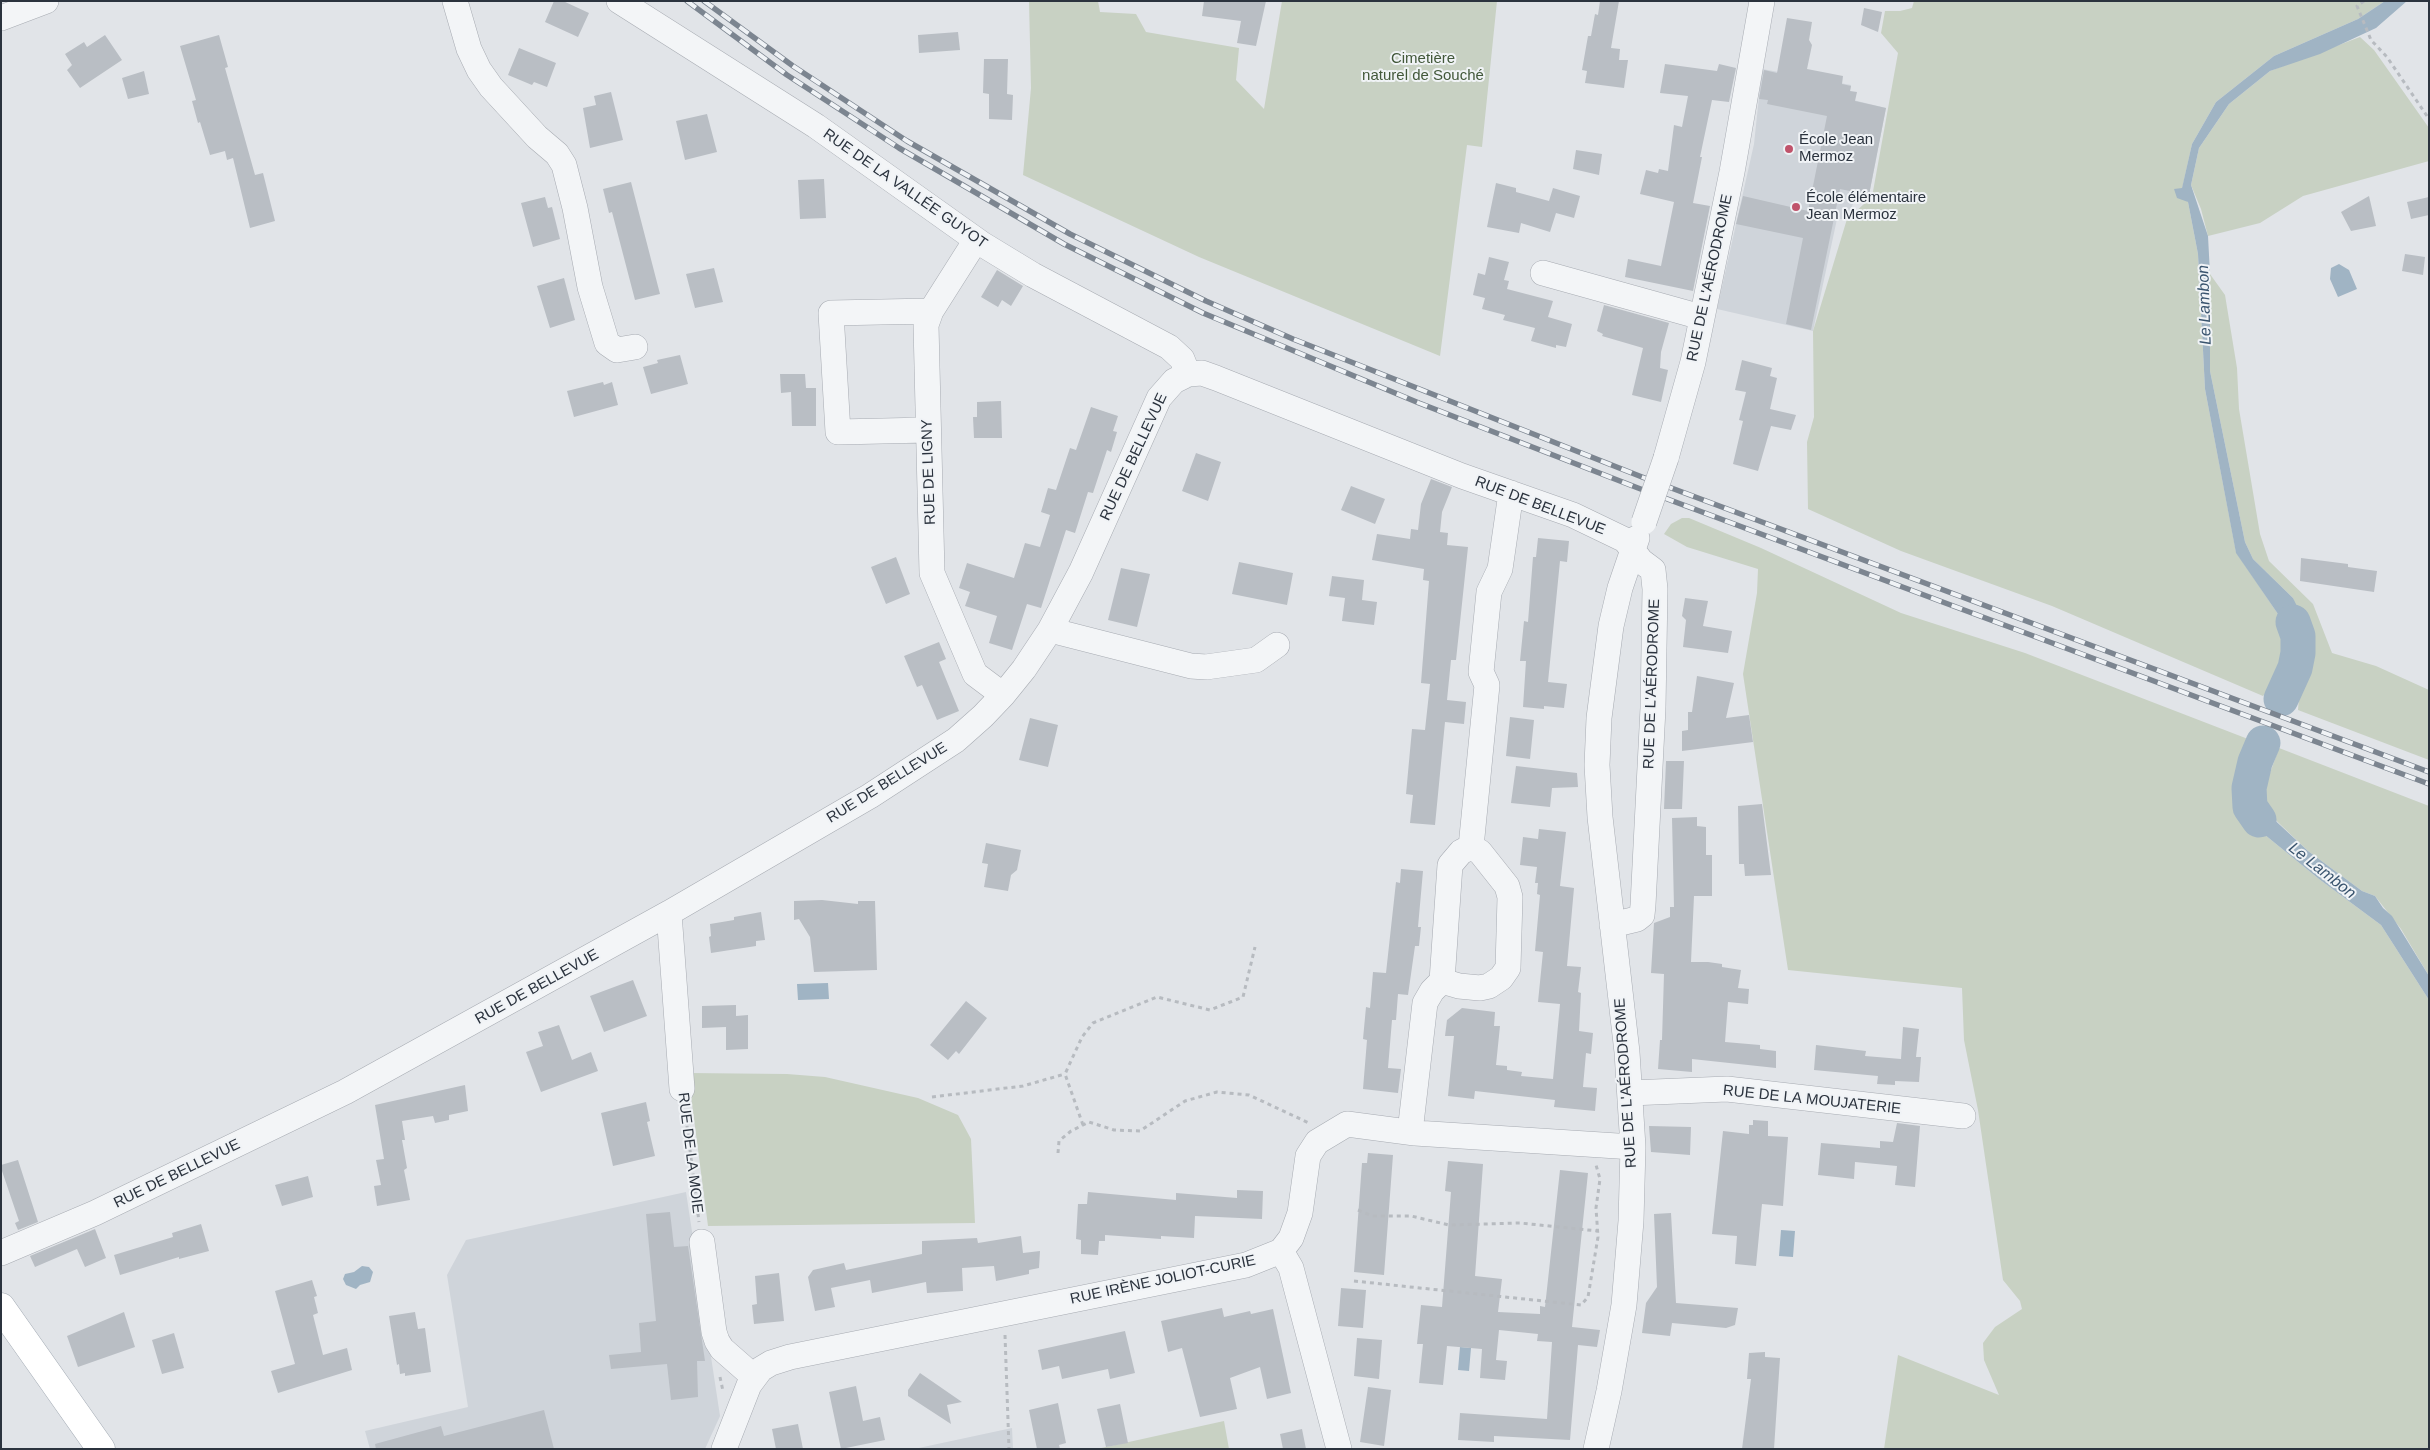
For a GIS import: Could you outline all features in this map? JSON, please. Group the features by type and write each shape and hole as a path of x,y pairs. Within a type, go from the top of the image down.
{"main road":[{"path":"1,1307 101,1449"}],"street":[{"path":"1,18 46,1"},
{"path":"455,1 479,70 491,87 557,154 564,164 590,287 607,343 617,350 635,347"},
{"name":"RUE DE LA VALLÉE GUYOT","path":"619,1 816,126 976,240 1033,275 1169,347 1182,359 1188,374"},
{"name":"RUE DE L'AÉRODROME","path":"1596,1449 1609,1391 1624,1305 1631,1221 1633,1146 1630,1093 1600,817 1597,765 1599,718 1611,626 1620,588 1666,458 1693,362 1732,172 1762,1"},
{"name":"RUE DE LIGNY","path":"976,240 932,311 926,325 927,430 932,573 975,674 1004,695"},
{"path":"1543,273 1701,317"},
{"path":"927,430 838,432 831,313 932,311"},
{"name":"RUE DE BELLEVUE","path":"1,1253 104,1209 345,1092 669,913 928,760 977,722 1004,695 1024,669 1050,630 1081,572 1159,398 1174,381 1188,374 1202,373 1216,378 1462,476 1607,530 1625,540 1633,549"},
{"path":"1471,847 1487,685 1480,672 1489,592 1500,569 1511,493"},
{"name":"RUE DE L'AÉRODROME","path":"1612,925 1637,919 1642,915 1643,905 1653,708 1655,588 1653,570 1641,561 1633,549"},
{"path":"1050,630 1191,666 1206,667 1256,660 1277,645"},
{"path":"1410,1132 1424,1003 1442,981 1450,865 1461,852 1471,847"},
{"path":"1442,981 1458,986 1480,988 1489,986 1501,978 1508,968 1510,897 1507,886 1480,852 1471,847"},
{"name":"RUE DE LA MOIE","path":"669,913 682,1089"},
{"name":"RUE DE LA MOUJATERIE","path":"1630,1093 1727,1089 1963,1116"},
{"path":"1339,1449 1291,1268 1281,1251 1291,1238 1300,1213 1308,1156 1317,1142 1347,1124 1410,1132 1633,1146"},
{"path":"702,1242 714,1332 722,1349 754,1377 724,1449"},
{"name":"RUE IRÈNE JOLIOT-CURIE","path":"754,1377 771,1363 790,1357 1246,1264 1281,1251"}],"path":[{"path":"2364,1 2357,6 2371,40 2387,57 2429,119"},
{"path":"1083,1125 1065,1074 1082,1037 1093,1023 1157,997 1210,1010 1243,997 1256,947"},
{"path":"932,1097 1024,1086 1065,1074"},
{"name":"RUE DE LA MOIE","path":"682,1089 702,1242"},
{"path":"1058,1153 1059,1141 1071,1131 1089,1122 1114,1130 1140,1130 1185,1101 1217,1092 1248,1095 1311,1124"},
{"path":"1306,1129 1317,1120"},
{"path":"1354,1281 1581,1305 1588,1298 1598,1231 1596,1208 1600,1179 1596,1164 1598,1145"},
{"path":"1358,1210 1372,1216 1411,1216 1449,1224 1520,1223 1598,1231"},
{"path":"1004,1314 1009,1449"},
{"path":"722,1349 715,1356 723,1393"}],"shaded area":[{"name":"École élémentaire Jean Mermoz","path":"1762,69 1851,85 1849,99 1886,108 1869,195 1856,196 1847,219 1837,219 1813,331 1717,309 1754,144"},
{"path":"686,1192 720,1416 705,1449 370,1449 365,1431 468,1407 447,1275 466,1240"},
{"path":"1012,1428 1013,1449 914,1449"}],"green space":[{"name":"Cimetière naturel de Souché","path":"1029,1 1098,1 1100,12 1136,14 1146,32 1239,48 1236,80 1264,109 1282,1 1497,1 1482,147 1467,145 1440,356 1199,257 1023,175 1031,88"},
{"path":"1914,1 2385,1 2358,19 2274,56 2216,102 2192,144 2182,189 2174,189 2188,202 2198,254 2205,389 2236,552 2280,617 2289,666 2263,696 2052,606 1901,551 1808,509 1807,442 1814,417 1813,331 1847,219 1872,197 1898,53 1881,33 1885,11 1900,11 1912,8"},
{"path":"2360,37 2374,50 2429,128 2429,161 2303,196 2260,223 2208,236 2201,209 2191,185 2199,148 2229,104 2270,71"},
{"path":"2210,274 2225,295 2237,368 2239,409 2260,534 2269,561 2313,604 2332,653 2376,666 2429,690 2429,760 2298,710 2301,671 2310,658 2293,598 2253,559 2245,542 2210,371"},
{"path":"1682,518 1689,518 1761,548 1901,613 2025,653 2248,739 2239,792 2259,830 2319,879 2381,925 2429,1000 2429,1449 1884,1449 1898,1355 1999,1395 1984,1360 1983,1343 1995,1327 2022,1309 2020,1301 2003,1280 1978,1110 1964,1040 1962,988 1788,970 1743,674 1757,593 1758,569 1687,547 1664,534 1671,524"},
{"path":"2279,748 2429,806 2429,976 2401,929 2375,896 2362,891 2308,851 2261,806 2260,780 2270,773"},
{"path":"688,1073 787,1074 825,1077 918,1098 958,1115 971,1139 975,1223 708,1226"},
{"path":"1224,1421 1229,1449 1097,1449"}],"water":[{"path":"2385,1 2407,1 2376,28 2320,54 2270,71 2229,104 2199,148 2191,185 2208,236 2210,371 2245,542 2253,559 2293,598 2310,633 2310,658 2301,671 2289,666 2280,617 2236,553 2205,389 2198,254 2188,202 2177,198 2174,189 2182,188 2192,144 2216,102 2274,56 2358,19"},
{"path":"2339,264 2349,270 2357,289 2338,297 2330,279 2331,268"},
{"path":"2242,772 2260,780 2261,806 2266,812 2308,851 2362,891 2375,896 2383,908 2392,916 2429,976 2429,1000 2381,925 2319,879 2259,830 2243,809 2239,792"},
{"path":"828,983 829,999 798,1000 797,984"},
{"path":"1781,1230 1795,1231 1793,1257 1779,1256"},
{"path":"362,1266 369,1267 373,1272 370,1282 360,1285 356,1289 346,1285 343,1279 345,1274 354,1272"},
{"path":"1460,1347 1471,1348 1469,1371 1458,1370"}],"building":[{"path":"554,1 563,1 589,13 578,37 545,22"},
{"path":"1204,1 1266,1 1256,46 1237,43 1241,21 1202,16"},
{"path":"1600,1 1619,1 1611,48 1620,49 1619,60 1628,60 1624,88 1585,83 1587,71 1582,70 1588,36 1591,36 1595,14 1598,15"},
{"path":"1864,8 1882,12 1878,32 1861,25"},
{"path":"1787,18 1812,22 1809,40 1812,45 1807,69 1843,76 1842,84 1851,86 1850,91 1857,92 1855,101 1886,108 1869,195 1840,189 1811,330 1786,324 1803,238 1736,224 1743,196 1808,211 1827,116 1767,104 1768,100 1759,99 1764,70 1777,73"},
{"path":"958,32 960,50 919,53 918,35"},
{"path":"105,35 122,60 80,88 67,70 72,65 65,54 84,42 87,47"},
{"path":"219,35 228,67 225,68 255,175 263,173 275,221 250,228 233,158 227,160 225,151 210,155 200,122 198,123 192,101 196,100 180,46"},
{"path":"519,48 556,63 547,87 534,82 532,85 508,75"},
{"path":"984,59 1008,59 1007,94 1013,95 1012,120 989,119 989,94 983,93"},
{"path":"1665,64 1717,71 1719,64 1736,68 1729,102 1712,100 1700,157 1702,157 1693,203 1710,206 1693,291 1625,277 1628,259 1661,266 1674,202 1640,194 1646,170 1658,173 1659,169 1668,171 1674,125 1682,127 1688,96 1660,93"},
{"path":"144,71 149,94 128,99 122,78"},
{"path":"611,92 623,140 590,148 583,108 596,105 594,96"},
{"path":"707,114 717,152 685,160 676,121"},
{"path":"1576,150 1602,154 1599,175 1573,169"},
{"path":"824,179 826,218 800,219 798,180"},
{"path":"631,182 660,294 635,300 612,212 609,213 603,189"},
{"path":"1496,183 1516,188 1516,192 1549,201 1553,188 1580,196 1574,218 1556,213 1550,232 1521,223 1519,233 1487,227"},
{"path":"2369,196 2376,226 2351,231 2341,212"},
{"path":"545,197 548,208 552,207 560,239 533,247 521,203"},
{"path":"2429,197 2429,215 2411,219 2407,202"},
{"path":"2405,254 2425,257 2423,275 2402,271"},
{"path":"1489,257 1509,262 1504,280 1509,281 1507,289 1553,301 1548,317 1572,324 1566,347 1556,345 1556,348 1531,341 1535,328 1503,320 1505,315 1482,309 1485,298 1473,295 1478,273 1485,275"},
{"path":"714,268 723,302 695,308 686,274"},
{"path":"997,270 1023,286 1011,306 1002,300 998,307 981,297"},
{"path":"564,278 575,320 550,328 537,286"},
{"path":"1604,305 1669,323 1661,352 1660,368 1668,370 1661,402 1632,395 1643,348 1602,336 1603,334 1597,331"},
{"path":"680,355 688,384 651,394 643,367 658,363 657,360"},
{"path":"1742,360 1772,368 1770,376 1777,378 1770,409 1796,415 1791,430 1771,426 1758,471 1733,464 1743,421 1739,420 1746,392 1735,390"},
{"path":"780,374 805,374 806,388 816,388 816,426 792,426 791,392 781,393"},
{"path":"603,382 604,385 612,382 618,405 574,417 567,391"},
{"path":"1001,401 1002,438 974,438 973,417 977,417 977,402"},
{"path":"1091,407 1118,416 1113,431 1117,432 1111,452 1107,450 1093,493 1088,492 1075,533 1066,530 1041,608 1027,604 1012,650 989,643 997,616 965,606 970,592 959,588 967,563 1014,578 1025,543 1040,547 1050,515 1041,512 1048,488 1056,490 1070,448 1076,450"},
{"path":"1196,453 1221,462 1208,501 1182,491"},
{"path":"1431,479 1452,487 1442,512 1440,532 1448,533 1447,545 1468,547 1456,660 1451,660 1447,700 1466,702 1464,724 1445,722 1435,825 1410,823 1413,795 1406,794 1412,729 1425,730 1430,684 1421,683 1429,581 1423,580 1424,569 1372,560 1377,534 1410,539 1411,529 1418,530 1421,504"},
{"path":"1351,486 1385,499 1375,524 1341,510"},
{"path":"1538,538 1569,541 1567,562 1560,561 1548,682 1567,684 1564,708 1544,706 1544,709 1523,707 1526,661 1520,661 1524,621 1528,622 1533,557 1536,557"},
{"path":"896,557 910,594 886,604 871,567"},
{"path":"2301,558 2348,564 2348,567 2377,571 2374,592 2300,581"},
{"path":"1239,562 1293,573 1287,605 1232,594"},
{"path":"1121,568 1150,574 1137,627 1108,620"},
{"path":"1332,576 1364,580 1362,600 1377,602 1374,625 1342,621 1345,598 1329,596"},
{"path":"1685,598 1708,601 1703,626 1732,631 1728,653 1683,647 1686,620 1682,616"},
{"path":"939,642 946,659 939,662 959,711 937,720 922,685 917,687 904,656"},
{"path":"1697,676 1734,683 1726,718 1749,715 1753,742 1682,751 1682,731 1688,730 1688,712 1692,712"},
{"path":"1510,717 1534,720 1530,759 1506,756"},
{"path":"1030,718 1058,725 1048,767 1019,760"},
{"path":"1666,761 1684,761 1682,809 1664,809"},
{"path":"1516,766 1577,773 1578,787 1552,788 1550,807 1511,803"},
{"path":"1762,804 1771,875 1745,876 1744,864 1739,864 1738,806"},
{"path":"1697,817 1697,826 1706,827 1706,855 1712,855 1712,896 1694,896 1691,962 1722,964 1722,967 1741,970 1738,988 1749,989 1748,1004 1728,1002 1725,1042 1760,1045 1760,1049 1776,1051 1776,1068 1692,1059 1692,1072 1658,1069 1660,1040 1662,1040 1664,974 1651,973 1654,923 1670,917 1670,907 1674,907 1672,818"},
{"path":"1539,829 1566,832 1560,886 1574,888 1567,966 1581,967 1578,992 1581,993 1579,1031 1593,1033 1591,1054 1586,1053 1583,1087 1597,1088 1595,1111 1554,1107 1555,1100 1475,1091 1474,1099 1448,1096 1454,1036 1445,1036 1447,1020 1462,1008 1495,1012 1494,1026 1500,1026 1496,1065 1507,1066 1507,1070 1522,1072 1521,1076 1553,1079 1560,1004 1538,1002 1543,952 1535,951 1540,895 1537,894 1538,883 1535,883 1537,867 1520,865 1523,837 1538,839"},
{"path":"986,843 1021,850 1017,870 1011,875 1008,891 984,887 988,864 982,863"},
{"path":"1401,869 1423,871 1418,927 1421,927 1419,946 1415,946 1408,995 1398,994 1396,1020 1392,1020 1388,1068 1401,1069 1398,1093 1363,1089 1367,1040 1363,1039 1366,1007 1370,1008 1373,972 1386,973 1396,882 1400,883"},
{"path":"822,900 858,904 858,901 875,901 877,970 814,972 810,937 799,919 794,920 794,901"},
{"path":"761,912 765,940 756,941 756,946 711,953 710,924 734,920 734,917"},
{"path":"633,980 647,1016 604,1032 590,996"},
{"path":"966,1001 987,1018 959,1054 956,1051 948,1060 930,1045"},
{"path":"736,1005 736,1016 748,1015 748,1049 726,1050 726,1027 702,1028 702,1006"},
{"path":"559,1025 572,1060 591,1052 598,1071 541,1092 526,1052 543,1046 538,1032"},
{"path":"1903,1027 1919,1029 1916,1057 1921,1057 1919,1082 1895,1081 1895,1085 1877,1084 1878,1076 1814,1070 1816,1045 1866,1051 1865,1056 1901,1059"},
{"path":"465,1085 468,1111 449,1115 449,1120 435,1123 433,1116 402,1121 405,1140 402,1140 407,1168 404,1170 410,1200 377,1206 374,1186 381,1185 376,1160 384,1159 375,1105"},
{"path":"646,1102 650,1121 647,1122 655,1156 613,1166 601,1113"},
{"path":"1753,1120 1768,1121 1768,1136 1788,1137 1783,1206 1762,1204 1756,1266 1735,1264 1737,1236 1712,1234 1723,1131 1749,1134 1749,1125 1753,1125"},
{"path":"1897,1123 1920,1126 1915,1187 1895,1185 1897,1166 1855,1162 1854,1179 1818,1175 1821,1143 1880,1148 1880,1141 1893,1142"},
{"path":"1649,1126 1691,1127 1690,1155 1651,1152"},
{"path":"1368,1153 1393,1155 1384,1275 1354,1272 1362,1163 1367,1163"},
{"path":"18,1160 38,1222 18,1230 15,1223 19,1221 1,1165"},
{"path":"1448,1161 1483,1164 1475,1276 1502,1279 1498,1312 1540,1314 1540,1306 1545,1307 1560,1170 1588,1173 1572,1327 1600,1330 1597,1347 1578,1345 1570,1440 1494,1436 1494,1442 1458,1440 1460,1413 1547,1419 1552,1342 1537,1341 1538,1334 1499,1330 1496,1360 1507,1361 1505,1380 1480,1378 1482,1349 1447,1346 1443,1385 1419,1383 1423,1344 1417,1344 1421,1305 1442,1307 1451,1192 1445,1191"},
{"path":"308,1176 313,1197 282,1206 275,1185"},
{"path":"1237,1190 1263,1191 1262,1219 1195,1216 1194,1238 1161,1236 1161,1239 1105,1235 1105,1241 1099,1241 1098,1255 1081,1254 1081,1240 1076,1239 1078,1204 1087,1204 1088,1192 1176,1200 1176,1193 1237,1198"},
{"path":"670,1212 674,1247 688,1246 705,1361 697,1361 698,1397 671,1400 667,1364 611,1369 609,1355 641,1352 639,1323 656,1321 646,1214"},
{"path":"1671,1213 1676,1303 1738,1308 1735,1325 1726,1328 1672,1323 1670,1336 1642,1333 1646,1303 1657,1287 1654,1214"},
{"path":"201,1224 209,1251 179,1259 179,1257 120,1275 114,1255 173,1237 172,1233"},
{"path":"95,1229 106,1258 85,1267 77,1249 35,1267 30,1256"},
{"path":"1021,1236 1023,1253 1040,1251 1039,1268 1029,1270 1029,1274 996,1281 994,1266 962,1268 963,1291 927,1293 926,1282 872,1293 870,1280 831,1288 835,1307 815,1311 808,1277 813,1270 844,1263 846,1270 922,1254 922,1241 977,1238 978,1243"},
{"path":"779,1273 784,1321 754,1324 752,1305 757,1304 755,1276"},
{"path":"312,1280 317,1296 314,1297 318,1313 313,1315 323,1355 347,1348 352,1370 278,1393 271,1371 295,1364 275,1291"},
{"path":"1341,1288 1366,1290 1363,1328 1338,1326"},
{"path":"1222,1308 1224,1317 1250,1311 1251,1314 1273,1309 1291,1393 1267,1399 1260,1367 1230,1378 1237,1409 1200,1417 1182,1348 1168,1352 1161,1321"},
{"path":"124,1312 135,1347 78,1367 67,1336"},
{"path":"415,1312 418,1329 425,1328 431,1372 405,1376 405,1373 400,1374 399,1364 397,1365 389,1316"},
{"path":"1125,1331 1135,1373 1110,1379 1108,1369 1062,1379 1059,1366 1042,1370 1038,1350"},
{"path":"174,1333 184,1368 162,1374 152,1340"},
{"path":"1357,1338 1382,1340 1379,1379 1354,1376"},
{"path":"1765,1352 1765,1357 1780,1358 1774,1449 1742,1449 1751,1379 1747,1379 1749,1353"},
{"path":"920,1373 962,1402 947,1405 951,1424 908,1396 908,1390"},
{"path":"856,1386 863,1421 880,1417 885,1440 841,1449 829,1392"},
{"path":"1368,1387 1391,1390 1384,1446 1360,1442"},
{"path":"1058,1403 1066,1443 1059,1445 1060,1449 1037,1449 1029,1410"},
{"path":"1120,1404 1128,1443 1106,1447 1097,1409"},
{"path":"544,1410 554,1449 376,1449 375,1444 441,1426 444,1436"},
{"path":"798,1424 803,1449 776,1449 772,1429"},
{"path":"1302,1429 1306,1449 1283,1449 1280,1434"}],"waterway":[{"name":"Le Lambon","path":"2281,699 2295,668 2298,653 2298,636 2293,622"},
{"name":"Le Lambon","path":"2259,820 2250,807 2249,788 2255,762 2263,743"}],"railway":[{"path":"687,1 787,75 899,148 1064,244 1203,313 1419,403 1638,488 2429,784"},
{"path":"704,1 793,66 907,141 1070,234 1206,301 1293,339 1642,477 2429,772"}],"place":[{"name":"École Jean Mermoz","path":"1789,149"},
{"name":"École élémentaire Jean Mermoz","path":"1796,207"}]}
